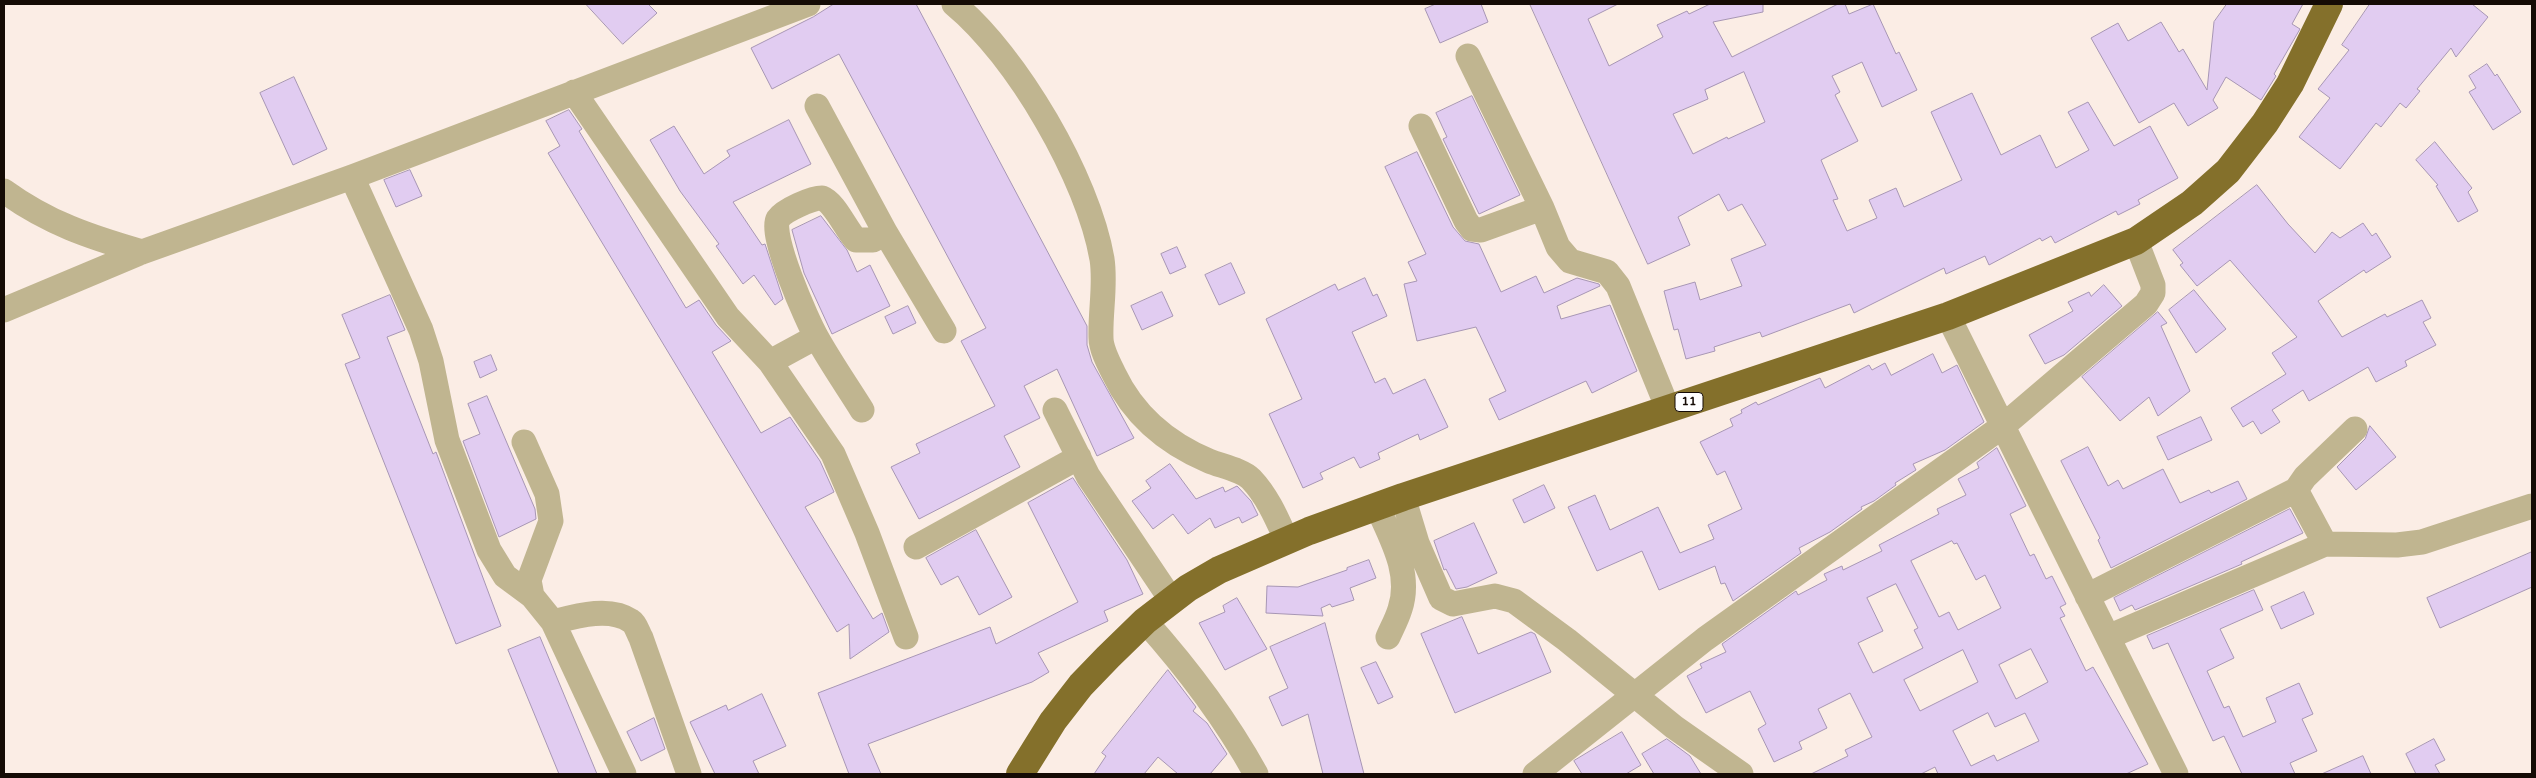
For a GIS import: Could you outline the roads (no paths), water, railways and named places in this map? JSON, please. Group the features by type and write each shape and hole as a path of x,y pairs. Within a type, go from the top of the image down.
{"highway":[{"name":"11","path":"1020,774 1053,721 1081,686 1145,621 1188,588 1219,570 1377,506 1948,316 2136,241 2192,203 2228,171 2265,123 2290,84 2329,4"}],"street":[{"path":"954,4 969,16 1006,62 1052,129 1091,212 1102,260 1101,340 1114,374 1146,423 1162,435 1204,459 1249,478 1270,505 1287,541"},
{"path":"4,310 142,252 352,177 802,5"},
{"path":"1468,56 1563,255 1579,265 1598,268 1607,272 1618,286 1668,409"},
{"path":"574,92 728,317 770,362 833,454 868,533 906,637"},
{"path":"817,106 885,232 944,331"},
{"path":"1421,126 1466,221 1472,229 1481,230 1542,208"},
{"path":"352,177 421,330 431,361 447,440 489,550 505,576 532,596 553,622 624,774"},
{"path":"4,191 27,208 83,235 142,252"},
{"path":"862,410 816,337 785,264 776,230 778,220 807,201 822,198 834,207 846,229 856,240 872,240 885,232"},
{"path":"1535,774 1705,638 2003,426 2146,304 2153,294 2153,285 2136,241"},
{"path":"1948,316 2176,774"},
{"path":"770,362 816,337"},
{"path":"1055,410 1088,476 1172,601"},
{"path":"2087,596 2296,490 2305,477 2355,429"},
{"path":"524,442 547,494 551,521 529,580 532,596"},
{"path":"916,547 1078,457"},
{"path":"2296,490 2325,544"},
{"path":"1403,497 1416,543 1441,598 1453,604 1495,596 1514,601 1567,640 1634,696 1741,774"},
{"path":"1377,506 1399,555 1404,582 1401,608 1388,637"},
{"path":"2108,637 2325,544 2397,546 2422,542 2532,506"},
{"path":"553,622 578,616 614,613 632,622 641,638 689,774"},
{"path":"1145,621 1198,685 1256,774"}]}
